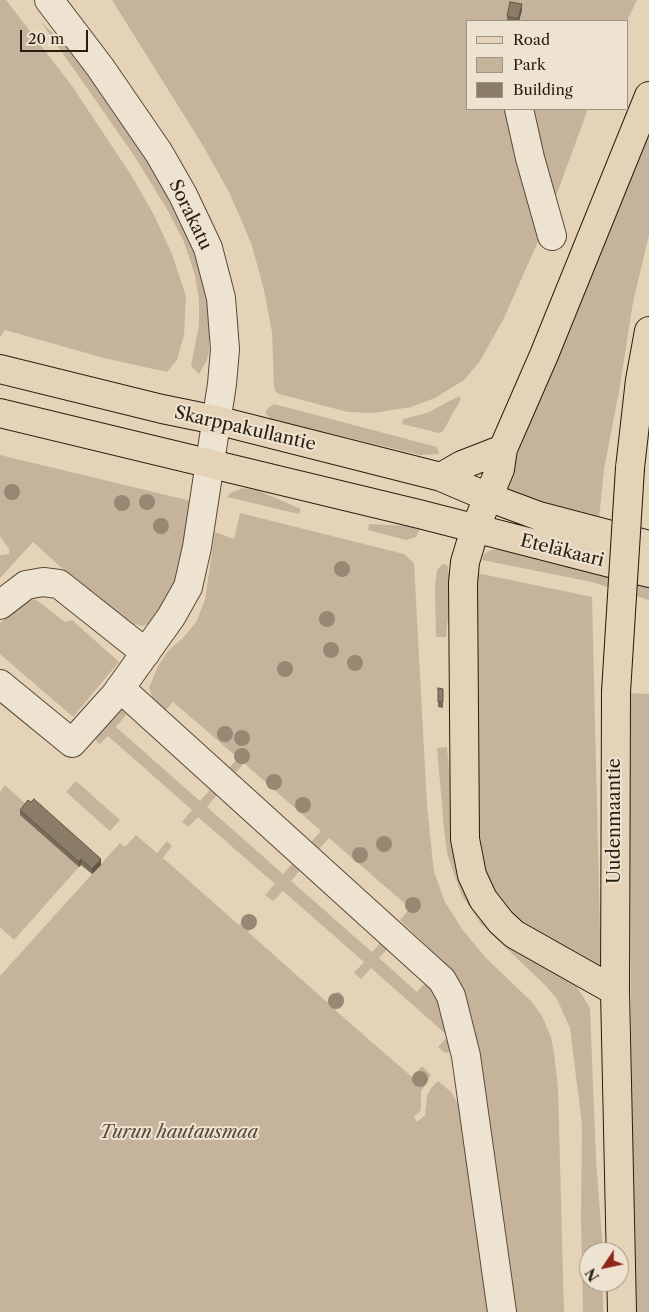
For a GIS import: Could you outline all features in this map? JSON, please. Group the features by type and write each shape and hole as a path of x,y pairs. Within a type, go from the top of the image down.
{"main road":[{"path":"615,990 514,934 501,922 483,899 472,875 464,839 463,583 465,562 475,529 500,469 503,449 544,355 649,96"},
{"name":"Uudenmaantie","path":"622,1312 615,990 616,692 630,468 640,380 649,332"},
{"name":"Skarppakullantie","path":"0,369 162,409 216,420 441,477 488,497"},
{"path":"0,413 475,529"},
{"path":"441,477 503,449"},
{"name":"Eteläkaari","path":"488,497 539,516 649,545"},
{"name":"Eteläkaari","path":"475,529 649,573"}],"street":[{"name":"Sorakatu","path":"0,684 72,743 120,688 171,617 188,587 197,547 222,384 225,349 221,298 208,248 183,194 159,153 100,67 49,0"},
{"path":"519,110 530,158 552,236"},
{"path":"0,605 26,585 43,582 59,584 146,653"},
{"path":"120,688 442,980 450,996 466,1056 502,1312"}],"green space":[{"path":"0,0 6,0 72,86 131,175 154,215 172,254 186,296 184,335 177,360 167,372 104,358 5,330 0,337"},
{"path":"112,0 637,0 627,20 467,20 467,110 588,110 545,226 504,318 480,361 464,380 435,398 411,407 373,413 348,412 276,392 274,387 272,332 264,290 252,246 229,192 202,144"},
{"path":"41,22 74,53 143,153 176,207 191,240 207,300 209,328 207,360 199,374 191,366 199,325 199,300 195,275 184,242 168,211 135,157"},
{"path":"649,120 649,235 633,302 620,386 604,469 599,519 513,496 508,492 505,485 589,278"},
{"path":"459,396 461,399 443,431 439,433 402,424 403,419 427,413"},
{"path":"274,404 437,447 439,454 420,455 271,419 265,413"},
{"path":"0,455 191,501 177,582 152,622 143,626 127,623 116,617 33,542 0,578 0,555 9,554 9,549 0,536"},
{"path":"243,488 257,490 301,509 299,514 227,497 230,493"},
{"path":"240,513 404,554 414,563 427,806 434,872 445,902 462,929 486,958 532,1002 542,1016 551,1037 558,1088 564,1312 510,1312 454,975 448,966 400,920 410,908 329,838 319,849 311,842 321,831 244,763 234,775 228,769 238,758 173,702 164,712 154,701 149,688 157,668 168,651 184,637 196,622 205,600 215,532 234,539"},
{"path":"369,524 408,526 420,529 416,537 406,540 368,530"},
{"path":"501,549 649,587 649,600 592,582 482,560 484,554 491,550"},
{"path":"443,564 447,565 451,584 446,637 436,637 435,585 437,570"},
{"path":"477,573 592,597 601,973 518,921 498,899 483,872 475,827"},
{"path":"30,598 38,601 65,622 72,620 119,662 73,717 0,654 0,623"},
{"path":"629,693 649,694 649,1312 633,1312"},
{"path":"117,709 125,710 126,715 116,727 200,801 210,790 217,795 207,807 283,874 293,863 301,869 291,881 372,952 382,941 390,946 379,958 417,992 428,980 435,984 452,1026 455,1045 452,1051 445,1053 438,1047 448,1036 371,968 361,979 354,973 364,962 283,891 273,901 265,895 275,884 198,817 188,827 182,822 192,810 108,736 100,744 97,742 98,730"},
{"path":"447,747 456,851 577,987 590,1008 596,1159 602,1242 581,1242 582,1125 570,1028 557,999 546,986 481,924 461,894 447,853 437,748"},
{"path":"76,781 120,820 110,831 66,792"},
{"path":"5,785 28,806 79,867 14,940 0,927 0,792"},
{"name":"Turun hautausmaa","path":"136,835 157,853 167,841 172,846 163,858 239,925 249,914 257,921 248,932 327,1002 338,991 345,998 335,1010 412,1077 422,1066 431,1075 421,1091 421,1108 419,1113 414,1116 417,1122 425,1115 427,1096 431,1088 438,1081 451,1092 460,1107 493,1312 0,1312 0,976 120,843 125,847"},
{"path":"583,1292 603,1292 603,1312 583,1312"}],"building":[{"path":"510,2 522,4 518,19 507,16"},
{"path":"438,688 443,689 443,702 438,702"},
{"path":"34,799 101,859 92,869 81,859 79,862 20,810 28,800 31,802"}]}
